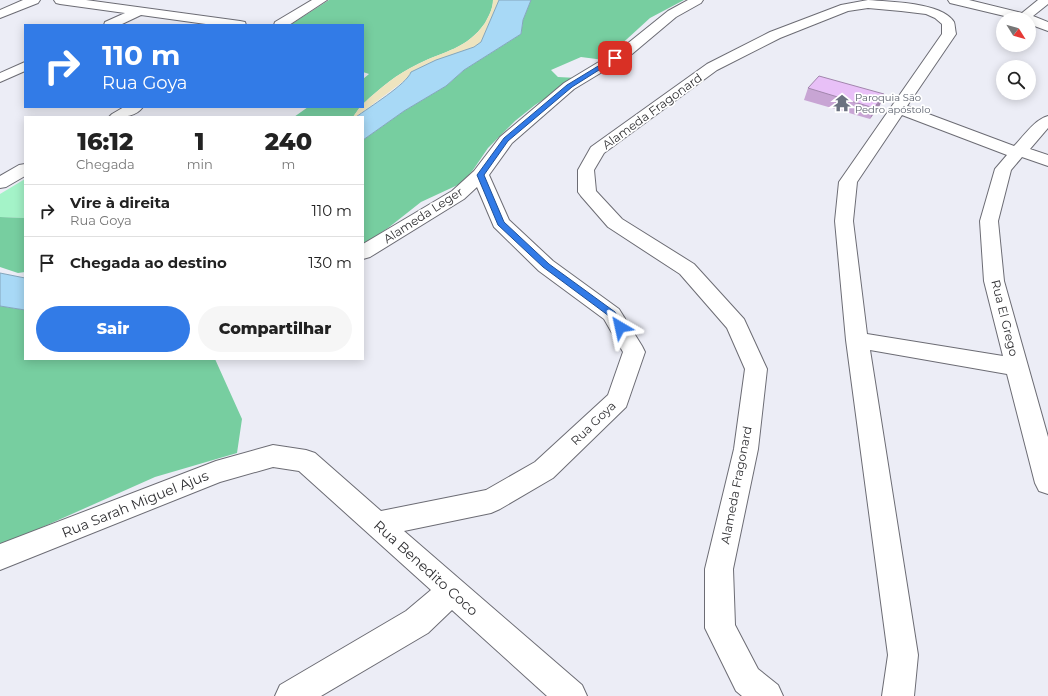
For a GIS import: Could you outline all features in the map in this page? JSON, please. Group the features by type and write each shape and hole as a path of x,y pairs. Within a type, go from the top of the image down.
{"street":[{"path":"0,14 34,0"},
{"path":"60,0 233,24"},
{"path":"282,24 321,0"},
{"path":"480,175 506,140 570,86 627,51 672,14 697,0"},
{"path":"954,0 1003,12"},
{"path":"1004,0 1036,8 1048,13"},
{"path":"1031,12 1046,0"},
{"name":"Alameda Fragonard","path":"767,696 747,680 720,628 719,569 746,449 756,369 736,324 687,270 615,223 587,192 586,170 598,150 712,67 775,35 845,8 868,4 902,3 929,6 948,23 949,34 848,182 844,221 857,340 903,655 898,696"},
{"path":"112,24 138,11"},
{"path":"1036,22 1048,26"},
{"path":"0,78 24,66"},
{"path":"119,116 133,108"},
{"path":"898,108 1018,152 1048,161"},
{"name":"Rua El Grego","path":"1048,121 1003,169 989,222 994,281 1048,483"},
{"path":"0,183 24,170"},
{"name":"Alameda Leger","path":"364,252 458,195 480,175"},
{"name":"Rua Goya","path":"377,524 491,501 544,470 618,400 634,352 612,314 546,266 501,223 480,175"},
{"path":"857,340 1017,367"},
{"name":"Rua Benedito Coco","path":"273,456 306,461 571,696"},
{"name":"Rua Sarah Miguel Ajus","path":"0,557 216,472 273,456"},
{"path":"291,696 417,622 452,591"}],"green space":[{"path":"329,0 493,0 492,9 485,23 471,39 403,72 382,87 364,103 364,78 369,74 364,72 364,24 292,24"},
{"path":"531,0 684,0 650,18 604,60 581,57 551,70 558,77 577,78 535,105 515,121 488,148 462,183 421,202 388,228 364,244 364,139 404,111 446,86 464,70 521,34 523,20"},
{"path":"307,108 359,108 354,116 295,116"},
{"path":"24,180 24,218 0,217 0,194"},
{"path":"0,217 24,218 24,272 18,273 0,267"},
{"path":"0,306 24,310 24,360 215,360 242,419 237,453 155,477 0,546"}],"sand":[{"path":"493,0 499,0 481,42 474,47 455,54 409,77 357,116 354,116 359,108 364,108 364,103 396,77 410,68 471,39 485,23 492,9"}],"water":[{"path":"499,0 531,0 523,20 521,34 464,70 446,86 404,111 364,139 364,116 357,116 395,89 408,77 411,72 436,60 474,47 481,42"},
{"path":"0,273 24,278 24,310 0,306"}],"building":[{"path":"819,76 884,94 874,108 808,88"}],"place":[{"name":"Paroquia São Pedro apóstolo","path":"842,103"}],"route":[{"path":"615,58 570,86 506,140 480,175 501,223 546,266 612,314 620,327"}]}
